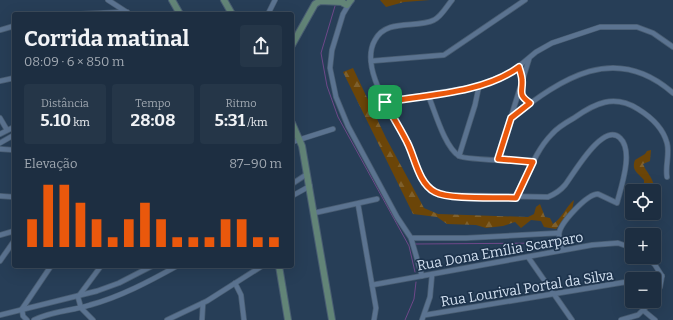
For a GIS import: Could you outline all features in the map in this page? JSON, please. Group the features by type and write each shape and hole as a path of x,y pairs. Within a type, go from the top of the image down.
{"street":[{"path":"108,0 127,12"},
{"path":"172,0 179,12"},
{"path":"224,0 231,12"},
{"path":"269,12 275,0"},
{"path":"452,0 434,20 394,27 382,32 374,40 371,61 375,78 385,102 406,140 422,177 429,188 438,193 450,196 542,198 553,195 566,183 581,161 599,142 611,135 621,138 626,154 623,178 617,203 602,195 592,195 566,220 559,232 562,250"},
{"path":"371,61 444,54 525,0"},
{"path":"294,41 315,4 320,1 346,1 332,50 330,68 336,98 348,126 397,217 411,238 422,276"},
{"path":"109,12 116,4"},
{"path":"385,102 479,86 512,72 529,58 552,43 600,27 637,26 673,47"},
{"path":"0,30 12,27"},
{"path":"498,159 529,58"},
{"path":"519,67 522,80"},
{"path":"511,118 530,103 567,80 592,71 611,67 626,68 652,77 673,92"},
{"path":"0,81 12,78"},
{"path":"459,156 479,86"},
{"path":"520,90 524,98 530,103"},
{"path":"428,95 448,141 459,156 473,159 498,159 533,162"},
{"path":"516,198 533,162 553,132 589,108 605,102 624,103 644,113 658,126 670,145 667,177"},
{"path":"0,118 8,130"},
{"path":"294,127 300,139 308,174 332,320"},
{"path":"0,134 12,128"},
{"path":"294,141 333,128"},
{"path":"0,143 12,136"},
{"path":"0,149 12,150"},
{"path":"294,183 308,174"},
{"path":"294,195 310,186"},
{"path":"0,196 12,197"},
{"path":"314,213 377,199"},
{"path":"358,204 376,308 374,320"},
{"path":"0,235 12,232"},
{"path":"411,238 466,238 559,232"},
{"name":"Rua Dona Emília Scarparo","path":"372,285 562,250 618,243 625,246"},
{"path":"0,261 12,244"},
{"path":"528,257 572,320"},
{"path":"654,264 662,276 661,281"},
{"path":"27,320 23,316 22,310 50,268"},
{"path":"78,297 100,268"},
{"path":"0,315 78,297 119,283 148,268"},
{"path":"34,320 55,312 82,308 104,301 173,268"},
{"path":"167,320 203,303 259,268"},
{"path":"279,268 288,320"},
{"path":"422,320 430,297 432,274"},
{"name":"Rua Lourival Portal da Silva","path":"425,315 625,282"},
{"path":"235,283 241,295 244,320"},
{"path":"78,297 82,308 93,320"},
{"path":"202,320 203,303"},
{"path":"621,320 638,315 646,308"},
{"path":"644,311 655,320"}],"green space":[{"path":"380,0 430,0 404,2 386,7"},
{"path":"353,68 386,138 424,208 438,214 528,217 534,214 536,207 540,204 545,217 550,218 553,224 559,219 574,200 572,210 556,229 544,227 541,221 531,220 521,228 515,222 503,226 486,228 476,225 447,224 437,217 413,214 343,72"},
{"path":"651,150 650,161 643,164 653,184 644,184 644,180 636,171 634,166 635,160 647,151"}],"waterway":[{"path":"335,6 321,53 327,86 338,117 409,246 415,272"},
{"path":"415,244 554,243"},
{"path":"405,320 414,299 416,282"}],"route":[{"path":"519,67 522,80 520,90 521,94 530,103 511,118 498,159 533,162 516,198 450,196 438,193 429,188 422,177 406,140 385,102 479,86 512,72 519,67"}]}
